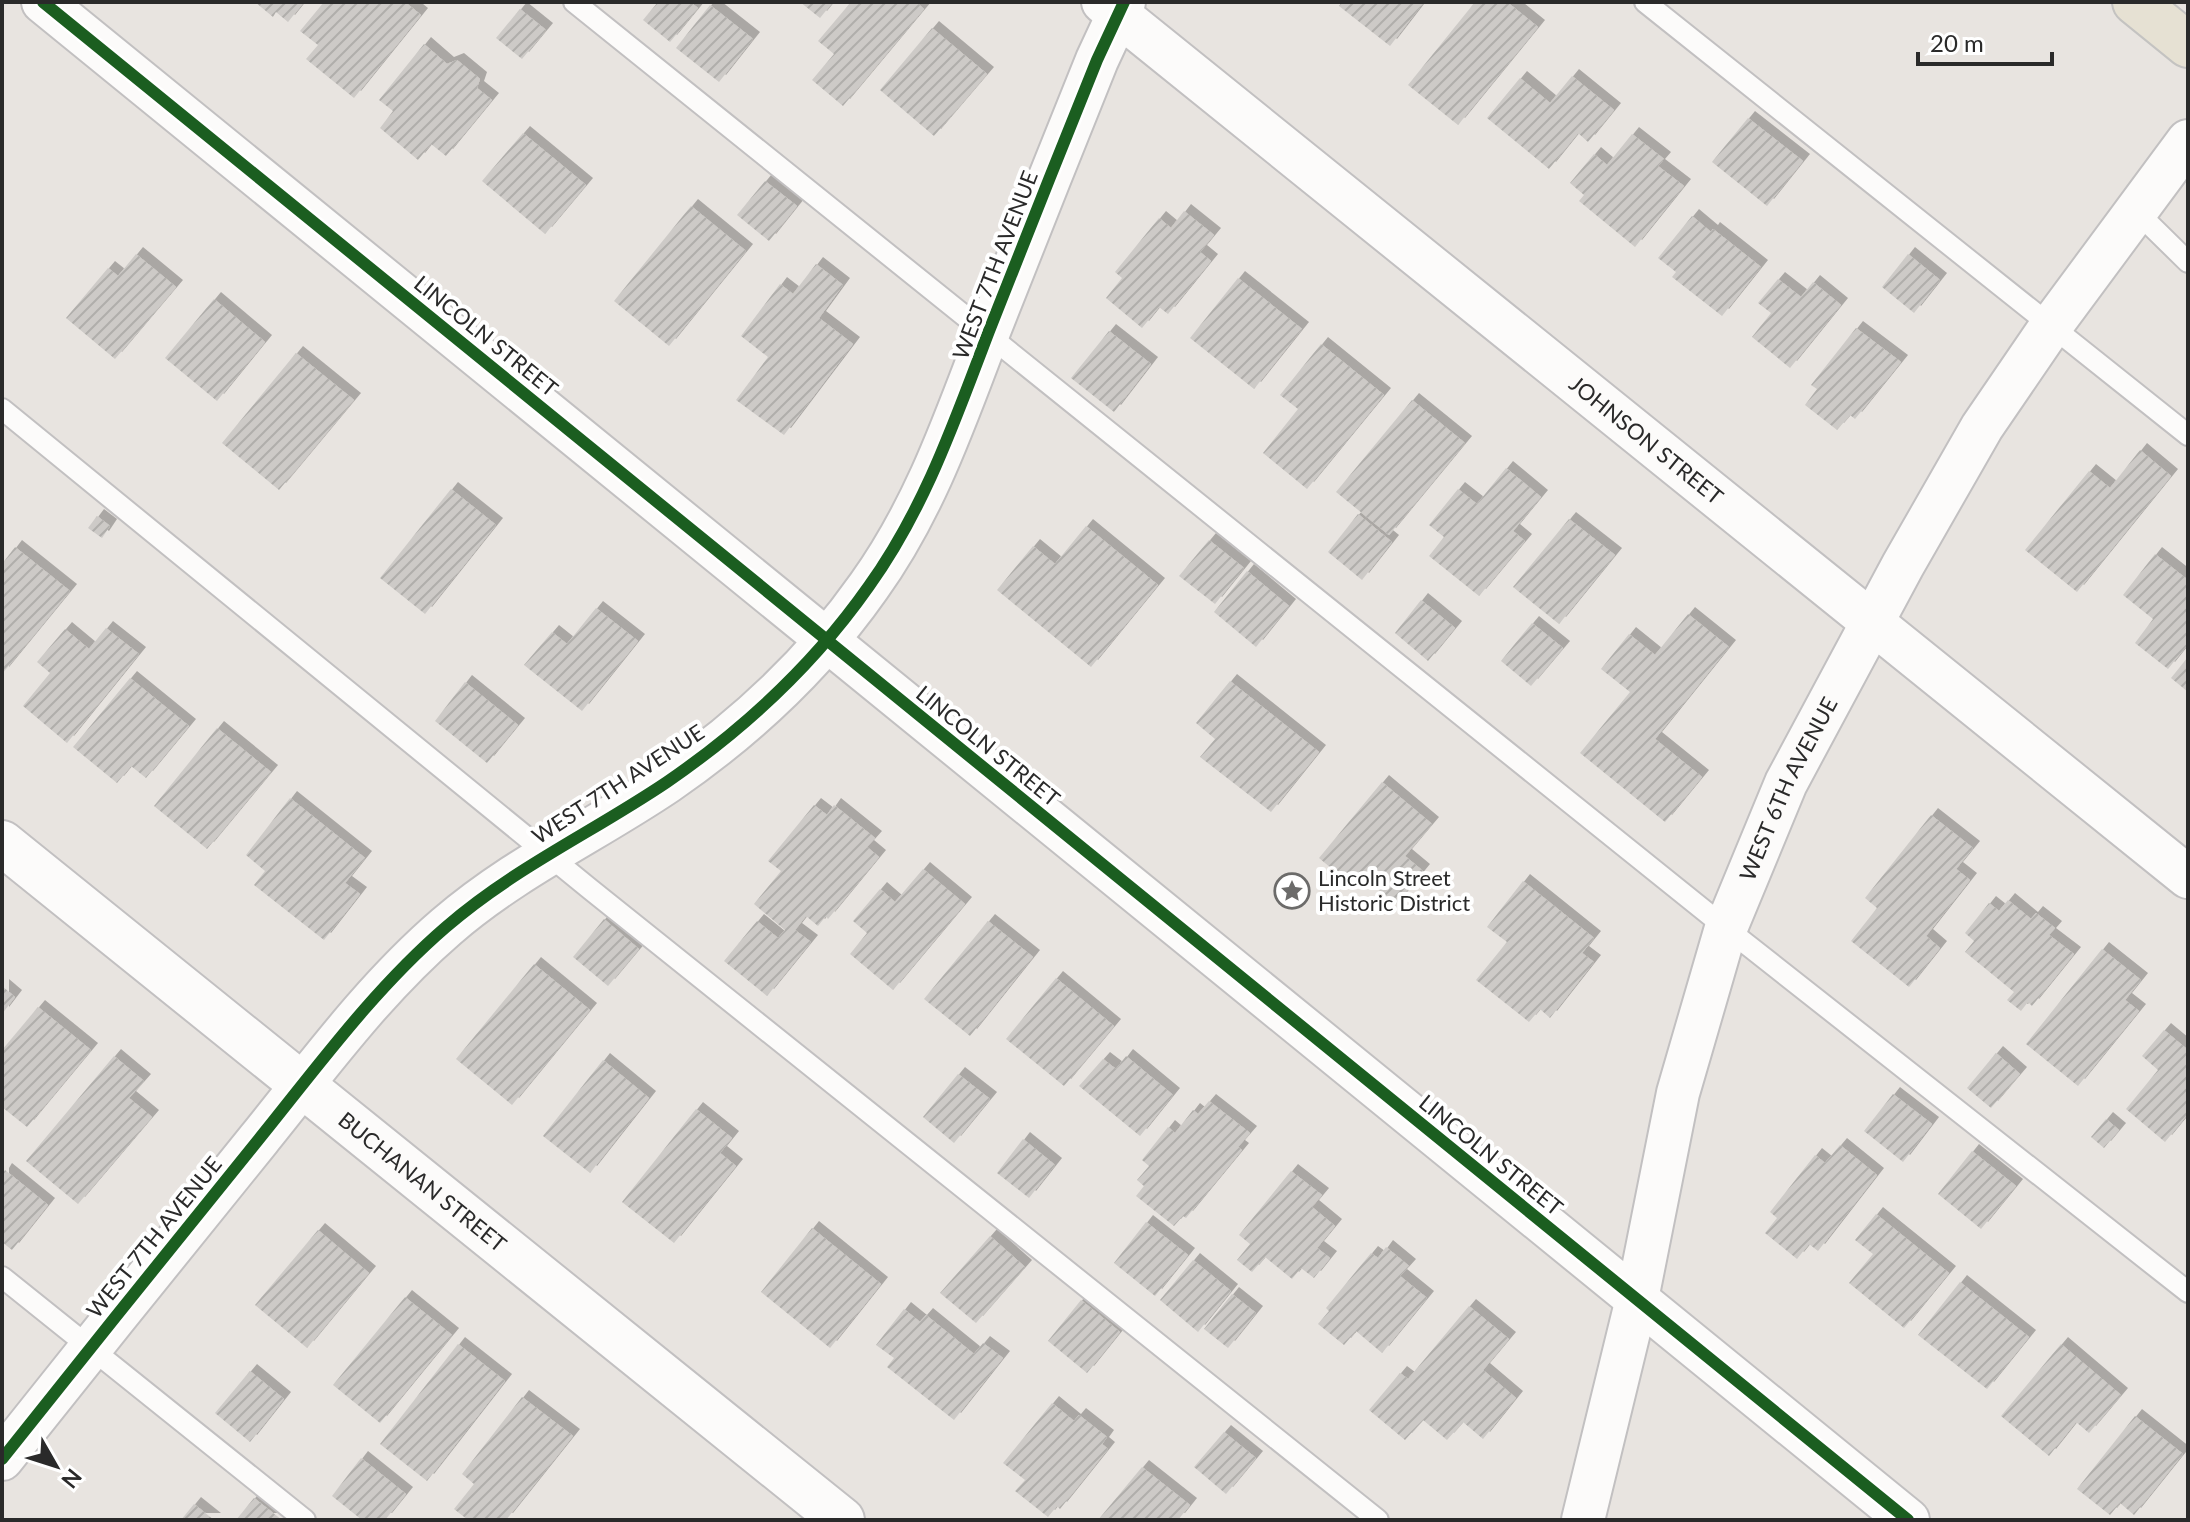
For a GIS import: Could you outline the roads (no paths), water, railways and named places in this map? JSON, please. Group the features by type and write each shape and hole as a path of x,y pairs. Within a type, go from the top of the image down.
{"main road":[{"path":"2135,2 2188,45"}],"street":[{"name":"LINCOLN STREET","path":"43,2 1908,1520"},
{"name":"WEST 7TH AVENUE","path":"2,1459 344,1033 409,961 448,925 546,853 666,782 730,735 790,680 869,587 914,517 955,424 1097,60 1115,6"},
{"name":"JOHNSON STREET","path":"1115,6 2188,877"},
{"name":"WEST 6TH AVENUE","path":"1583,1520 1637,1299 1678,1093 1726,928 1786,783 1982,427 2051,326 2188,141"},
{"name":"BUCHANAN STREET","path":"2,843 842,1520"}],"lane":[{"path":"574,2 1726,928 2188,1292"},
{"path":"1645,2 2188,435"},
{"path":"2136,211 2188,262"},
{"path":"2,409 546,853 1378,1520"},
{"path":"2,1277 305,1520"}],"place":[{"name":"Lincoln Street Historic District","path":"1292,891"}]}
